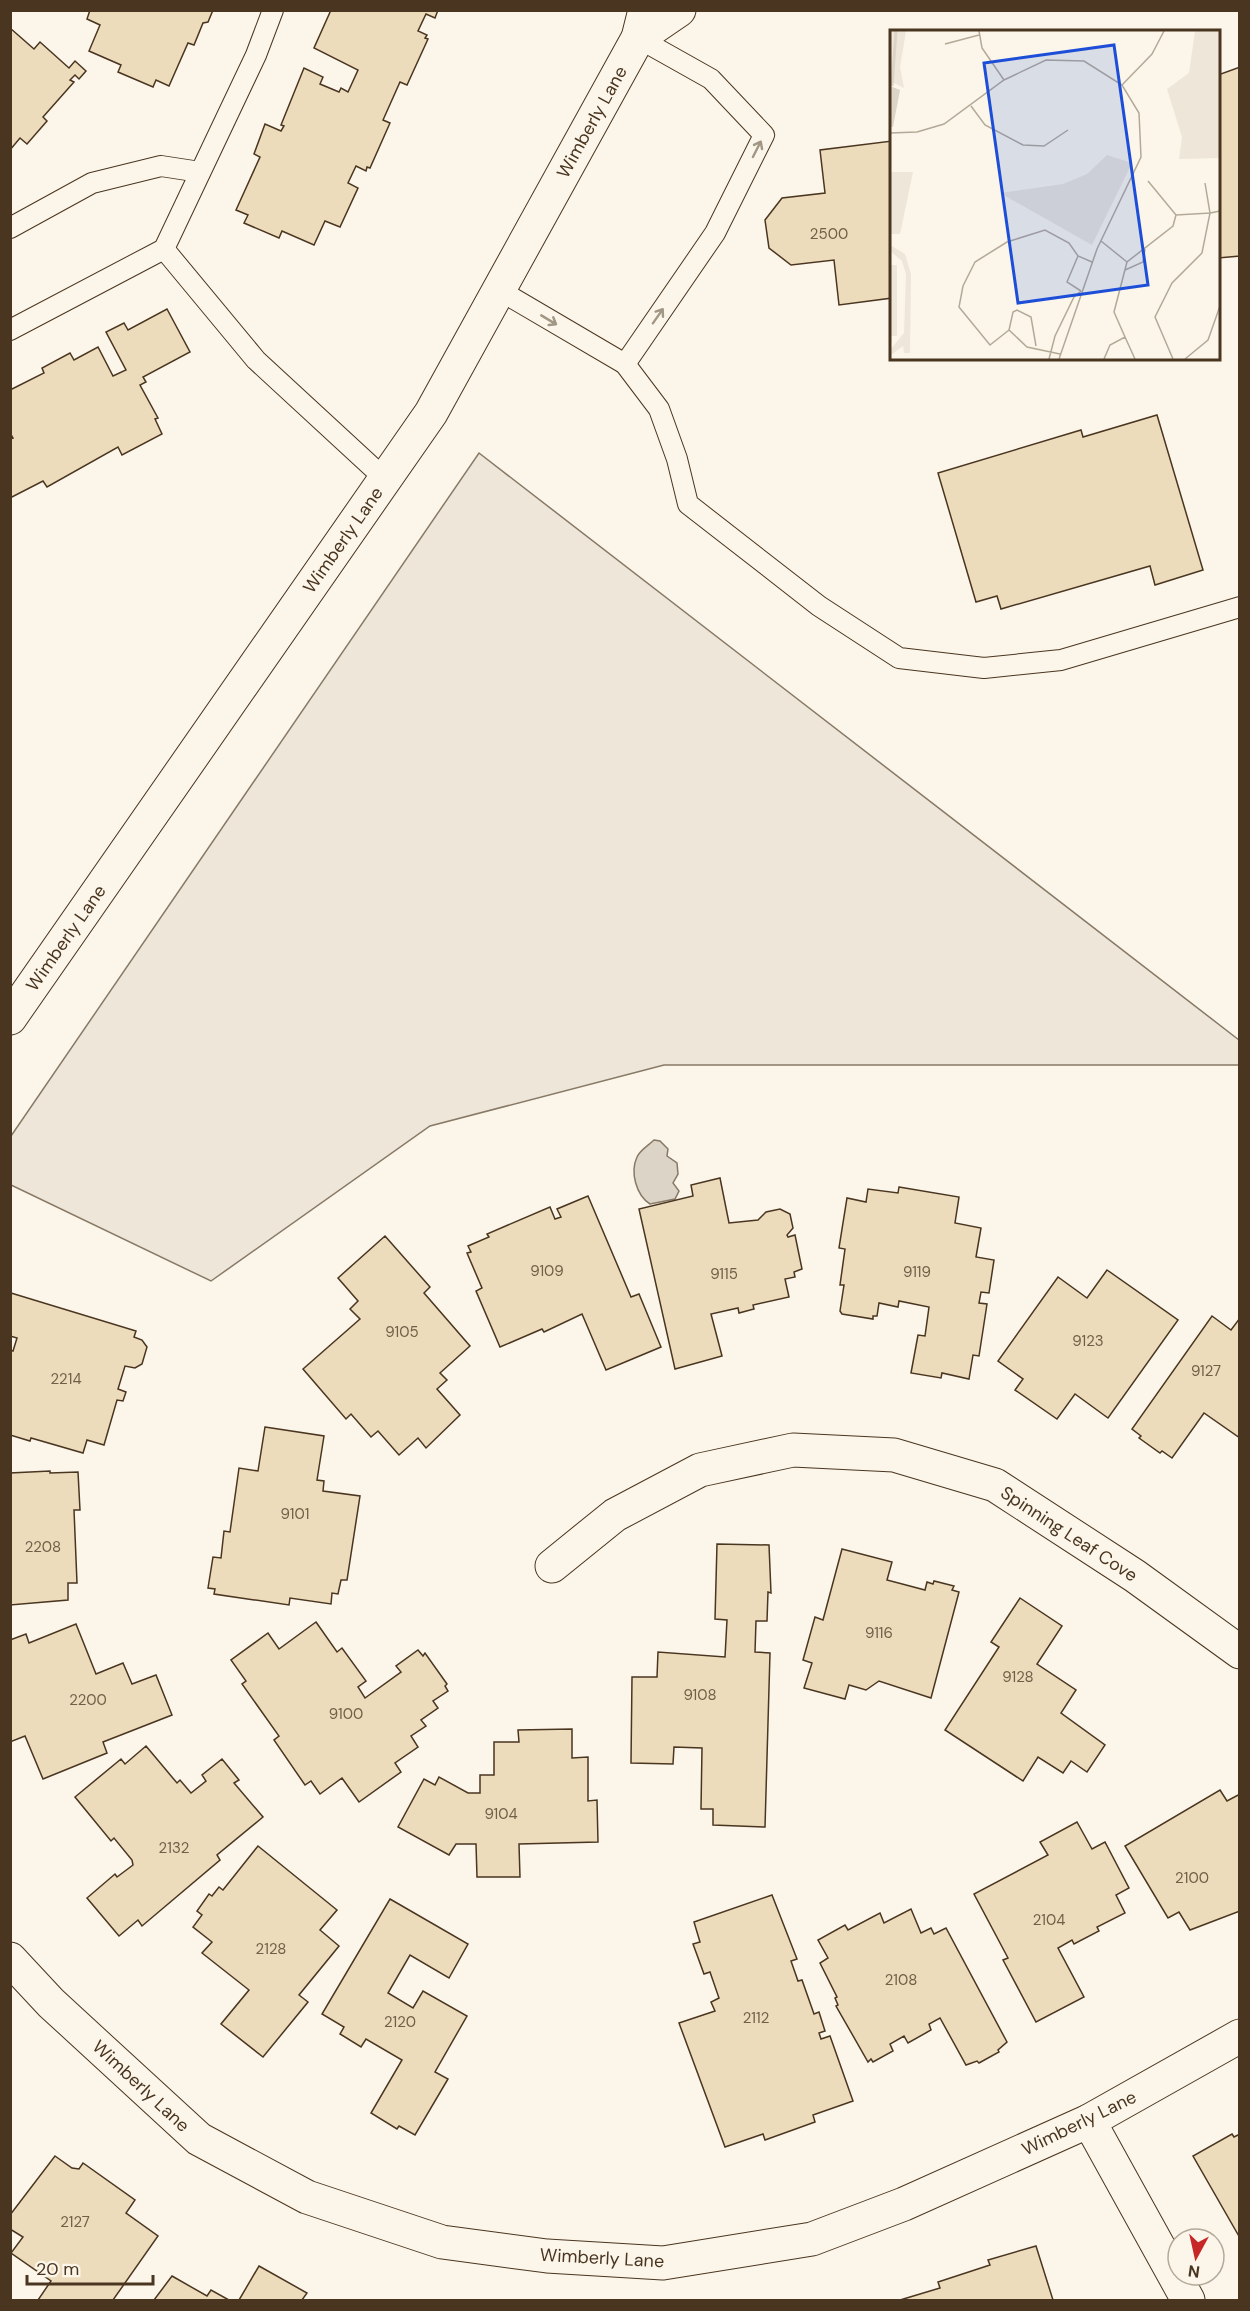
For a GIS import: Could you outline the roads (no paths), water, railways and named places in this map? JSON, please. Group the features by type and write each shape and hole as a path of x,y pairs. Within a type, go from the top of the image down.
{"street":[{"name":"Wimberly Lane","path":"10,1018 431,413 642,24 679,10"},
{"name":"Spinning Leaf Cove","path":"552,1566 615,1515 700,1470 793,1450 894,1455 995,1485 1135,1576 1239,1652"},
{"name":"Wimberly Lane","path":"10,1959 51,2003 199,2139 307,2197 442,2242 548,2256 663,2263 812,2240 904,2204 1089,2121 1239,2036"},
{"path":"1089,2121 1188,2301"}],"lane":[{"path":"10,330 164,249 256,55 273,10"},
{"path":"625,364 715,233 764,135 711,79 642,24"},
{"path":"10,228 92,183 161,166 200,172"},
{"path":"164,249 256,360 385,479"},
{"path":"499,290 625,364 659,409 677,459 687,504 819,606 899,658 984,668 1060,660 1239,608"}]}
